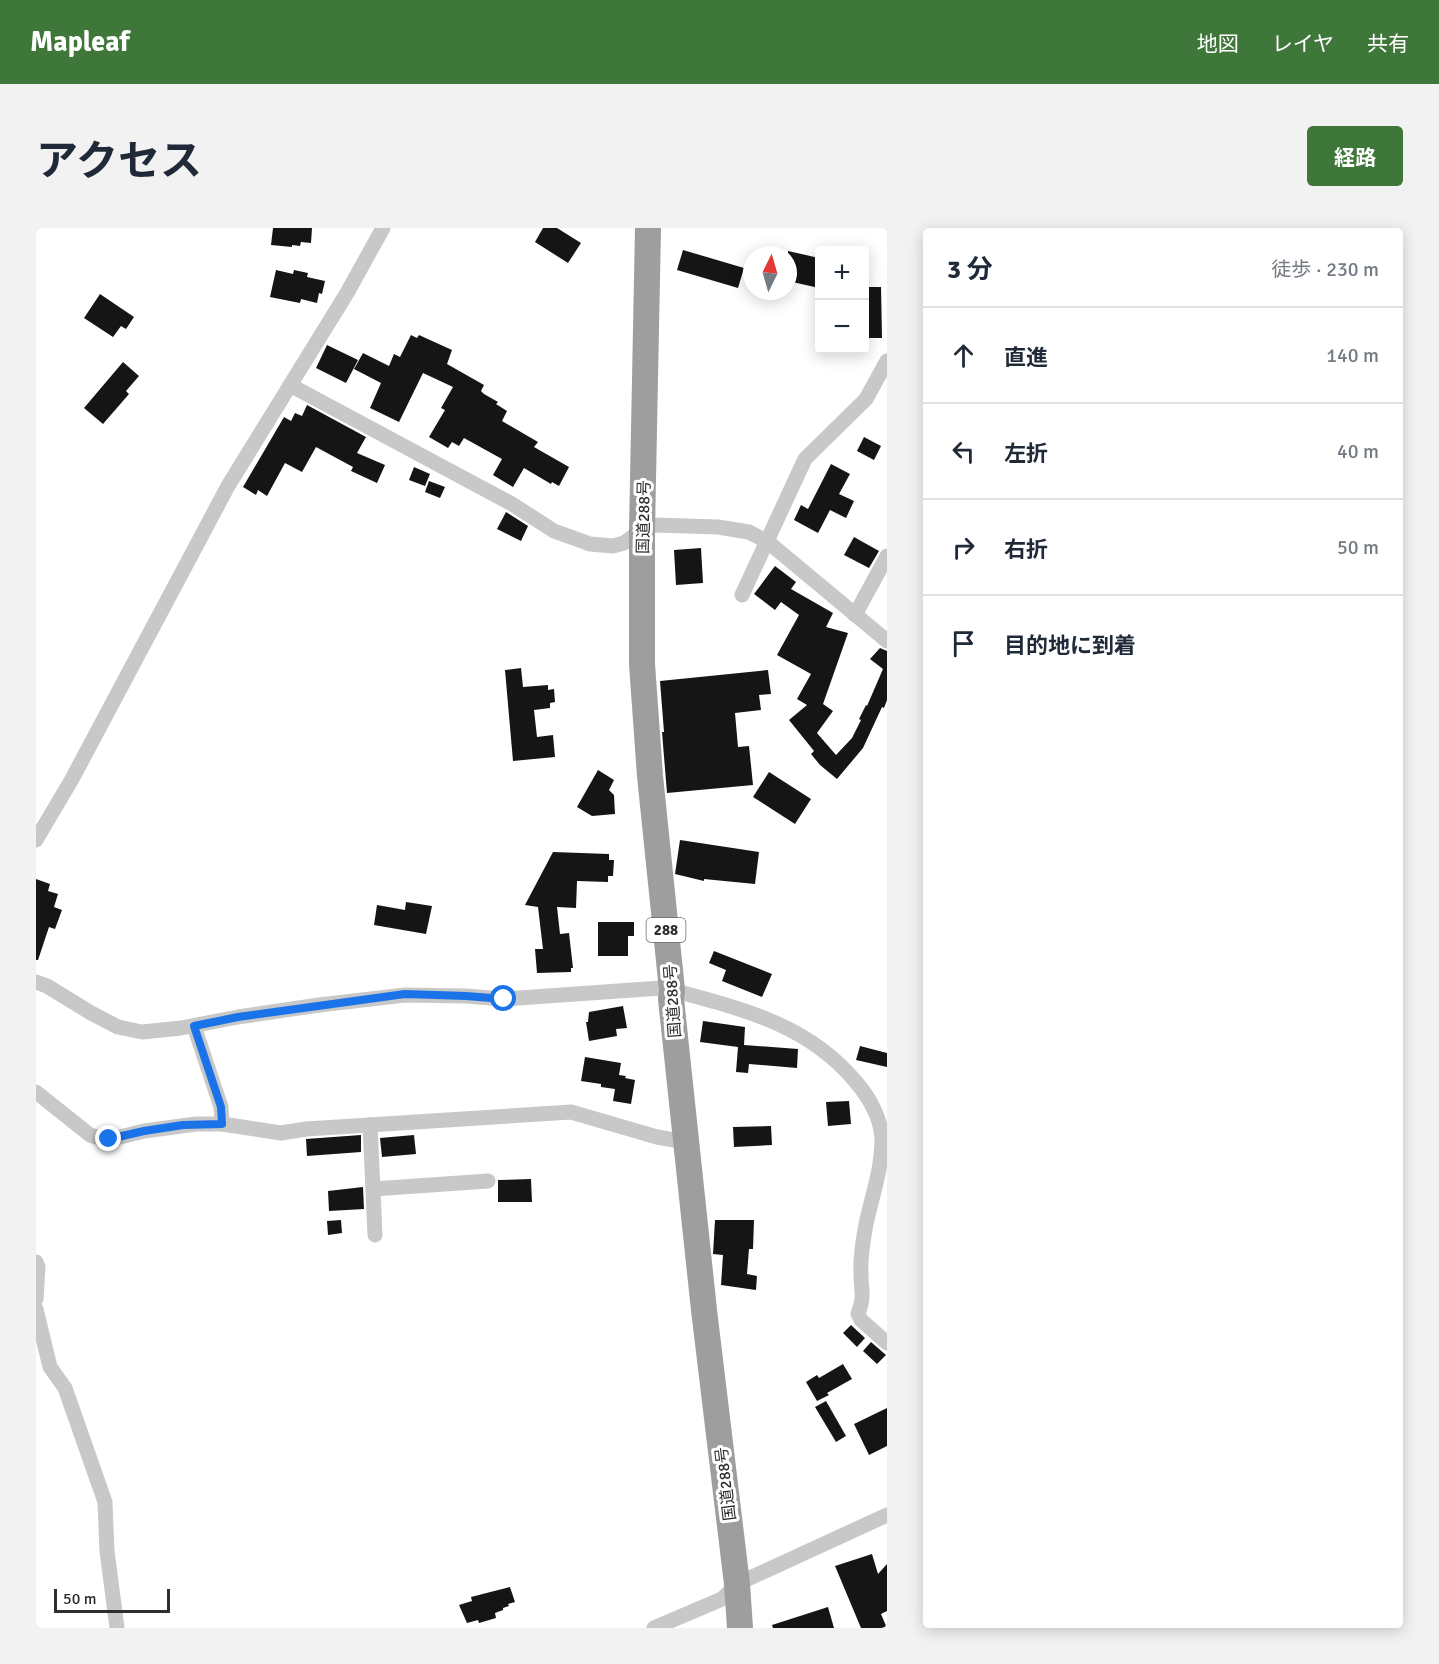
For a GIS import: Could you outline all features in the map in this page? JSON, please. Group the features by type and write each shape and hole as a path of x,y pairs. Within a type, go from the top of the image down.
{"highway":[{"name":"国道288号","path":"634,228 632,478 636,534"},
{"name":"国道288号","path":"648,228 633,658 639,770 667,989 682,1142 707,1459 730,1592 740,1628"},
{"name":"国道288号","path":"726,1628 730,1592"}],"street":[{"path":"36,840 72,779 228,486 347,293 383,228"},
{"path":"742,595 805,459 866,399 887,361"},
{"path":"290,385 512,504 554,531 590,544 613,546 624,543 655,525 718,527 749,532 768,542 887,641"},
{"path":"855,615 887,556"},
{"path":"36,982 47,986 109,1023 133,1032 194,1026 238,1017 405,994 504,999 667,989 724,1004 795,1031 830,1054 868,1097 880,1127 882,1139 877,1177 866,1223 861,1274 863,1300 858,1314 861,1320 887,1343"},
{"path":"194,1026 221,1107 222,1124"},
{"path":"36,1092 96,1138 109,1139 183,1125 222,1124 281,1133 306,1129 571,1112 682,1142"},
{"path":"370,1125 375,1234"},
{"path":"373,1188 488,1181"},
{"path":"36,1262 38,1267 36,1299"},
{"path":"36,1309 50,1367 65,1388 105,1502 107,1551 117,1628"},
{"path":"654,1628 887,1515"}],"building":[{"path":"273,228 312,228 311,243 301,242 300,246 292,245 292,247 271,245"},
{"path":"543,228 557,228 581,243 568,263 535,242"},
{"path":"683,250 743,268 738,288 677,270"},
{"path":"797,253 815,257 815,287 797,283"},
{"path":"276,270 293,274 294,270 308,273 307,277 325,281 317,303 301,299 300,303 270,297"},
{"path":"869,287 881,287 882,338 869,338"},
{"path":"100,294 134,317 126,329 121,326 113,337 84,318"},
{"path":"411,335 417,338 419,335 452,350 447,364 484,385 481,391 507,411 502,421 538,442 534,447 569,467 559,486 552,482 551,484 524,468 513,487 493,475 502,459 464,438 459,446 452,442 448,448 429,437 445,410 441,408 453,387 423,373 399,422 370,408 381,383 354,369 363,353 389,366 394,354 400,357"},
{"path":"327,345 358,360 346,383 316,368"},
{"path":"123,362 139,376 126,391 129,394 103,424 84,408"},
{"path":"307,405 366,437 357,453 385,465 377,483 351,471 353,467 316,447 302,472 285,463 267,496 258,490 256,495 243,487 284,417 291,421 295,413 302,416"},
{"path":"864,437 881,446 874,460 857,451"},
{"path":"831,464 850,474 839,494 854,501 846,518 830,510 818,533 794,520 801,505 808,509"},
{"path":"414,467 430,474 425,486 409,480"},
{"path":"429,481 445,487 440,498 425,492"},
{"path":"506,512 528,526 521,541 497,529"},
{"path":"854,537 879,551 869,568 844,555"},
{"path":"701,548 703,583 676,585 674,550"},
{"path":"775,566 796,582 791,589 833,613 826,627 848,633 823,704 833,711 817,733 836,755 852,738 883,669 870,659 880,648 887,651 887,700 884,708 882,707 863,748 837,779 811,754 814,751 789,720 807,705 797,699 811,674 777,655 799,615 781,602 775,610 754,594"},
{"path":"521,668 523,687 548,685 548,690 554,689 555,702 550,703 550,708 534,710 537,737 553,735 555,757 513,761 505,670"},
{"path":"768,670 771,694 759,695 761,710 735,713 738,747 749,746 753,785 667,793 660,681"},
{"path":"598,770 614,780 609,790 614,795 615,814 592,816 577,807"},
{"path":"769,772 811,799 795,824 753,797"},
{"path":"680,840 759,852 755,884 704,879 704,881 675,874"},
{"path":"553,852 609,854 609,860 614,860 613,876 608,876 608,882 577,881 576,908 557,907 560,934 569,933 573,968 571,972 537,973 535,949 543,949 538,907 525,905"},
{"path":"36,879 50,884 48,891 58,894 54,907 62,910 55,929 49,927 38,960 36,960"},
{"path":"406,902 432,906 426,934 374,925 377,905 405,910"},
{"path":"598,922 634,922 634,936 628,936 628,956 598,956"},
{"path":"714,951 772,974 762,997 722,981 726,970 709,963"},
{"path":"623,1006 627,1028 616,1029 617,1036 589,1041 586,1022 588,1022 589,1012"},
{"path":"703,1021 745,1027 744,1045 798,1049 797,1068 749,1064 748,1073 736,1072 738,1047 700,1042"},
{"path":"860,1046 887,1053 887,1067 856,1060"},
{"path":"585,1057 621,1063 619,1075 635,1080 631,1104 613,1101 615,1089 581,1081"},
{"path":"849,1101 851,1124 828,1126 826,1102"},
{"path":"771,1126 772,1145 734,1147 733,1127"},
{"path":"361,1135 361,1152 307,1156 306,1139"},
{"path":"414,1135 416,1154 382,1157 380,1138"},
{"path":"531,1179 532,1202 498,1202 498,1180"},
{"path":"363,1187 364,1209 329,1211 328,1191"},
{"path":"341,1220 342,1233 328,1235 327,1221"},
{"path":"715,1220 754,1220 753,1249 749,1249 747,1274 757,1276 756,1290 721,1285 723,1255 713,1254"},
{"path":"851,1325 865,1338 857,1347 843,1333"},
{"path":"871,1342 886,1355 877,1364 863,1351"},
{"path":"843,1364 852,1379 817,1401 806,1382 817,1375 819,1378"},
{"path":"826,1401 846,1436 836,1442 815,1407"},
{"path":"887,1408 887,1446 869,1455 854,1424"},
{"path":"872,1554 878,1574 887,1564 887,1611 881,1614 887,1628 861,1628 835,1566"},
{"path":"510,1587 515,1602 495,1613 496,1618 479,1623 478,1620 467,1623 459,1605 472,1601 471,1597"},
{"path":"828,1607 834,1628 773,1628 772,1625"}],"route":[{"path":"109,1139 183,1125 222,1124 221,1107 194,1026 238,1017 405,994 504,999"}]}
